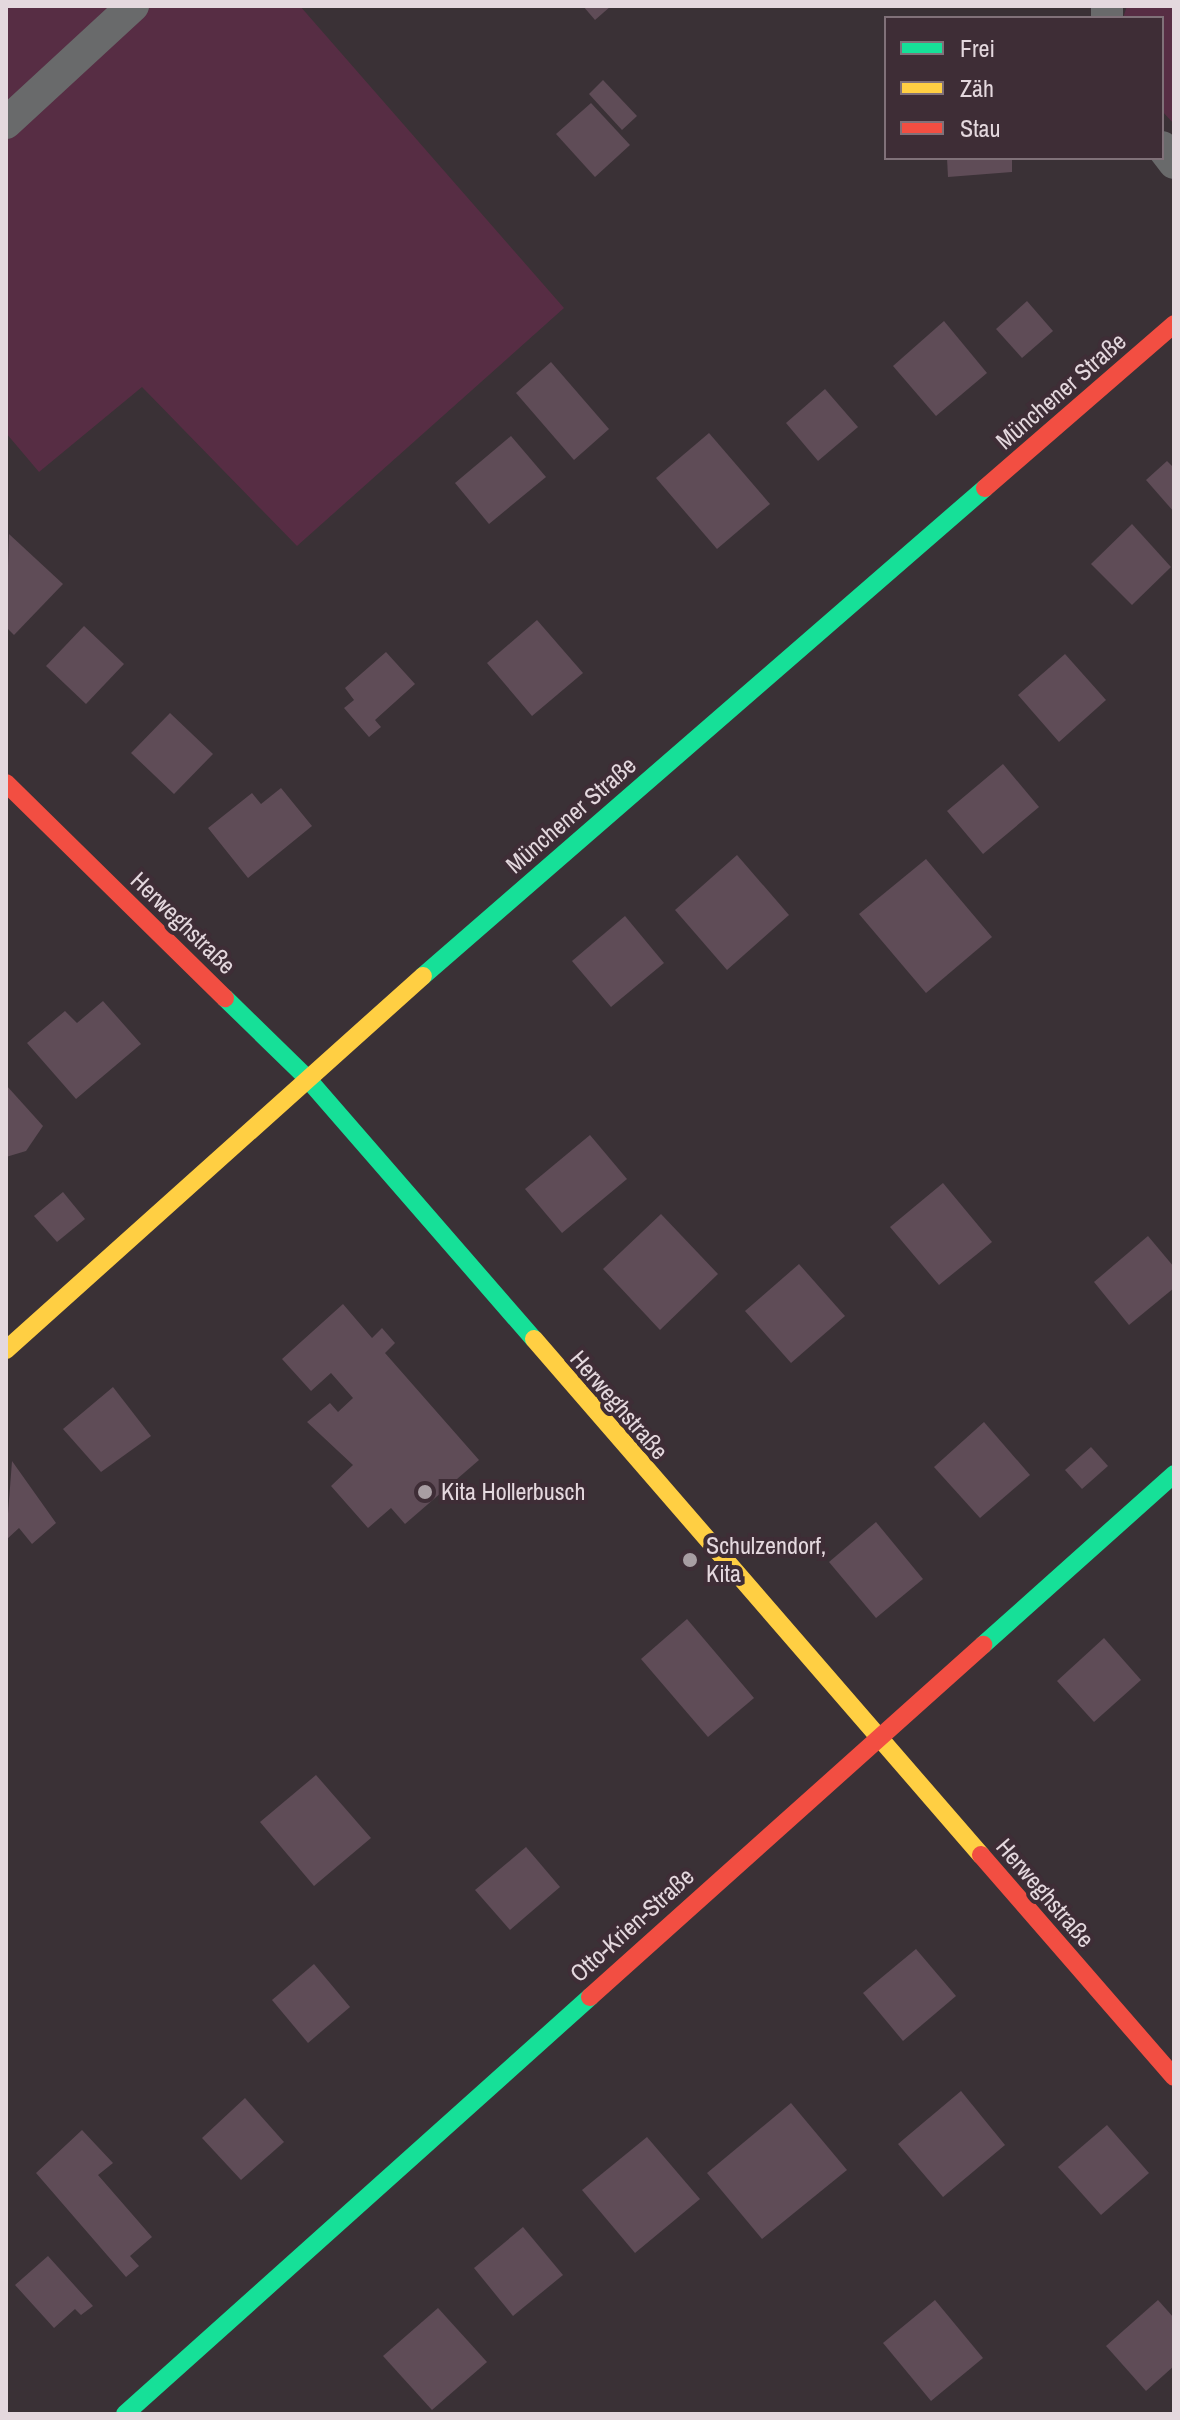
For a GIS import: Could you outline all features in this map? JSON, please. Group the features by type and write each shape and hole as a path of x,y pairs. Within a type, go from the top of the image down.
{"street":[{"path":"6,123 133,6"},
{"name":"Münchener Straße","path":"6,1350 306,1077 1174,324"},
{"name":"Herweghstraße","path":"6,783 306,1077 1174,2077"},
{"name":"Otto-Krien-Straße","path":"125,2414 1174,1474"}],"shaded area":[{"path":"6,6 300,6 564,308 297,546 142,387 39,472 6,433"},
{"path":"1127,6 1174,6 1174,124 1164,113 1164,16 1124,16"}],"building":[{"path":"583,6 611,6 595,20"},
{"path":"603,80 637,116 622,130 589,94"},
{"path":"591,103 630,145 595,177 556,134"},
{"path":"947,160 1012,160 1012,172 948,177"},
{"path":"1027,301 1053,331 1022,358 996,329"},
{"path":"944,321 987,373 936,416 893,366"},
{"path":"551,362 609,429 574,460 516,393"},
{"path":"825,389 858,427 818,461 786,423"},
{"path":"709,433 770,504 717,549 656,478"},
{"path":"511,436 546,477 489,524 455,483"},
{"path":"1167,461 1174,468 1174,512 1146,480"},
{"path":"1132,524 1171,567 1132,605 1091,564"},
{"path":"9,534 63,584 14,635 6,627"},
{"path":"537,620 583,673 532,716 487,663"},
{"path":"84,626 124,664 86,704 46,666"},
{"path":"386,652 415,684 375,720 381,727 369,737 344,708 354,700 345,688"},
{"path":"1065,654 1106,700 1059,742 1018,695"},
{"path":"170,713 213,754 174,794 131,753"},
{"path":"1003,764 1039,807 983,854 947,811"},
{"path":"281,788 312,826 248,878 208,828 252,793 261,804"},
{"path":"737,855 789,915 727,970 675,910"},
{"path":"926,859 992,937 926,993 859,914"},
{"path":"625,916 664,963 611,1007 572,961"},
{"path":"103,1001 141,1044 76,1099 27,1043 65,1011 77,1023"},
{"path":"6,1085 43,1126 26,1151 6,1157"},
{"path":"590,1135 627,1179 562,1233 525,1189"},
{"path":"943,1183 992,1242 939,1285 890,1227"},
{"path":"63,1192 85,1219 57,1242 34,1216"},
{"path":"661,1214 718,1274 660,1330 603,1269"},
{"path":"1148,1236 1174,1267 1174,1288 1129,1325 1094,1282"},
{"path":"799,1264 845,1316 791,1363 745,1311"},
{"path":"343,1304 372,1338 382,1328 395,1343 385,1353 479,1460 405,1524 391,1508 368,1528 331,1486 353,1465 307,1422 330,1403 338,1412 353,1398 331,1373 311,1391 282,1359"},
{"path":"113,1387 151,1436 101,1472 63,1429"},
{"path":"984,1422 1030,1475 980,1518 934,1467"},
{"path":"1091,1447 1108,1466 1082,1489 1065,1470"},
{"path":"12,1461 56,1523 32,1544 19,1528 6,1540"},
{"path":"876,1522 923,1579 876,1618 829,1562"},
{"path":"687,1619 754,1698 708,1737 641,1659"},
{"path":"1104,1638 1141,1680 1094,1722 1057,1681"},
{"path":"316,1775 371,1838 314,1886 260,1822"},
{"path":"526,1847 560,1887 510,1930 475,1890"},
{"path":"916,1949 956,1996 903,2041 863,1993"},
{"path":"314,1964 350,2007 308,2043 272,2000"},
{"path":"961,2091 1005,2145 943,2197 898,2144"},
{"path":"245,2098 284,2142 241,2180 202,2138"},
{"path":"791,2103 847,2170 762,2239 707,2173"},
{"path":"1107,2125 1149,2173 1101,2215 1058,2167"},
{"path":"82,2130 113,2163 98,2175 152,2237 130,2256 139,2266 126,2277 36,2173"},
{"path":"647,2137 700,2199 635,2253 582,2190"},
{"path":"523,2227 563,2275 513,2316 474,2268"},
{"path":"48,2256 93,2306 81,2315 75,2309 54,2328 15,2285"},
{"path":"935,2300 983,2358 931,2401 883,2343"},
{"path":"1158,2300 1174,2318 1174,2366 1146,2391 1106,2346"},
{"path":"438,2308 487,2362 432,2410 383,2356"}],"traffic: fast":[{"path":"423,976 985,488"},
{"path":"225,998 306,1077 534,1339"},
{"path":"983,1645 1174,1474"},
{"path":"125,2414 590,1997"}],"traffic: slow":[{"path":"6,1350 423,976"},
{"path":"534,1339 981,1855"}],"traffic: jam":[{"path":"985,488 1174,324"},
{"path":"6,783 225,998"},
{"path":"590,1997 983,1645"},
{"path":"981,1855 1174,2077"}],"place":[{"name":"Kita Hollerbusch","path":"425,1492"},
{"name":"Schulzendorf, Kita","path":"690,1560"}]}
